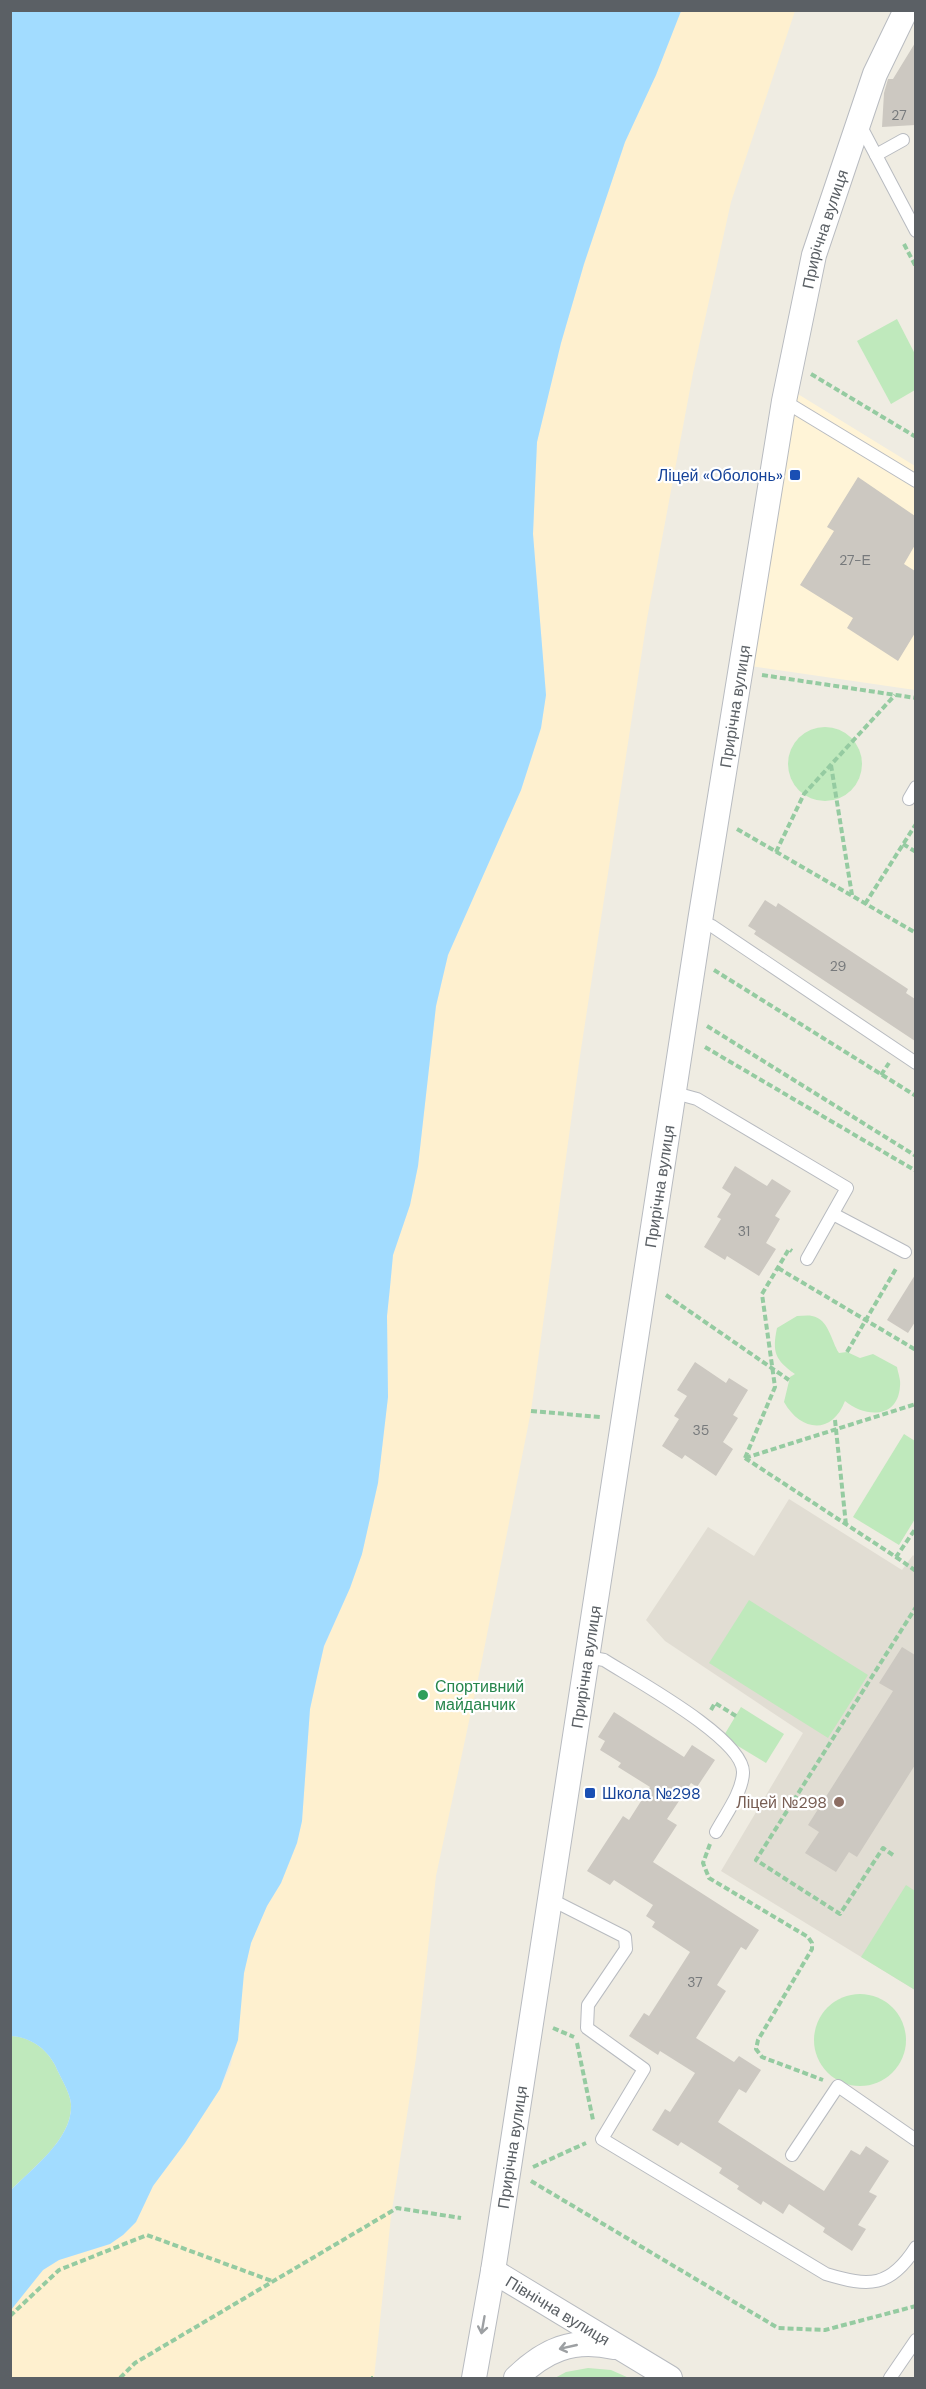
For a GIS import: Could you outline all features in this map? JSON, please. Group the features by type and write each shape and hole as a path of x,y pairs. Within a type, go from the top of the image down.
{"street":[{"name":"Прирічна вулиця","path":"474,2379 493,2271 700,921 784,401 814,255 875,74 906,10"},
{"name":"Північна вулиця","path":"493,2271 670,2379"},
{"name":"Північна вулиця","path":"516,2379 538,2358 566,2346 596,2343 625,2350"}],"lane":[{"path":"859,123 915,231"},
{"path":"876,155 903,140"},
{"path":"784,401 915,481"},
{"path":"909,799 915,788"},
{"path":"700,921 712,926 915,1063"},
{"path":"675,1093 697,1099 847,1188 807,1259"},
{"path":"833,1214 905,1252"},
{"path":"588,1657 604,1660 704,1723 736,1754 742,1764 743,1774 740,1786 716,1832"},
{"path":"550,1899 625,1937 626,1949 588,2005 587,2028 644,2069 602,2139 826,2274 857,2283 883,2280 905,2264 915,2247"},
{"path":"792,2155 838,2086 915,2140"},
{"path":"890,2379 915,2340"}],"path":[{"path":"806,370 915,437"},
{"path":"755,674 915,698"},
{"path":"776,852 804,794 895,695"},
{"path":"831,765 852,896"},
{"path":"865,904 915,824"},
{"path":"729,825 915,933"},
{"path":"903,844 915,852"},
{"path":"710,968 915,1096"},
{"path":"705,1025 915,1156"},
{"path":"705,1047 915,1171"},
{"path":"745,1458 775,1387 762,1294 789,1250 807,1259"},
{"path":"847,1352 905,1252"},
{"path":"778,1268 915,1350"},
{"path":"663,1293 789,1380"},
{"path":"745,1458 915,1404"},
{"path":"531,1411 600,1417"},
{"path":"834,1420 846,1525"},
{"path":"745,1458 915,1570"},
{"path":"896,1557 915,1528"},
{"path":"893,1855 883,1848 840,1914 756,1860 915,1607"},
{"path":"716,1832 703,1863 709,1878 808,1938 812,1945 756,2044 758,2053 762,2057 838,2086"},
{"path":"546,2025 576,2038 595,2131"},
{"path":"532,2167 585,2145 590,2138"},
{"path":"531,2181 778,2328 825,2330 915,2306"},
{"path":"120,2379 135,2363 397,2208 461,2218"},
{"path":"10,2316 59,2270 147,2235 272,2281"}],"shaded area":[{"path":"793,391 915,466 915,690 750,666"},
{"name":"Ліцей №298","path":"789,1499 902,1570 913,1555 915,1557 915,1990 721,1871 803,1733 665,1641 646,1620 708,1527 754,1556"}],"green space":[{"path":"897,319 915,354 915,390 891,404 857,341"},
{"path":"825,727 839,730 851,738 859,750 862,764 859,778 851,790 839,798 825,801 811,798 799,790 791,778 788,764 791,750 799,738 811,730"},
{"path":"797,1316 812,1316 822,1321 839,1353 847,1352 860,1358 873,1354 897,1367 900,1386 898,1397 893,1405 887,1410 870,1412 845,1401 832,1420 816,1426 807,1424 791,1412 784,1402 790,1377 795,1374 779,1360 775,1343 777,1328"},
{"path":"904,1434 915,1441 915,1519 899,1545 853,1517"},
{"path":"749,1600 868,1675 828,1738 709,1663"},
{"path":"741,1707 784,1734 766,1763 723,1737"},
{"path":"906,1885 915,1891 915,1990 861,1957"},
{"path":"860,1994 878,1997 893,2007 903,2022 906,2040 903,2058 893,2073 878,2083 860,2086 842,2083 827,2073 817,2058 814,2040 817,2022 827,2007 842,1997"},
{"path":"11,2036 31,2041 47,2053 64,2084 71,2104 70,2117 58,2141 50,2152 11,2190"},
{"path":"588,2368 611,2370 629,2378 555,2378 566,2372"}],"sand":[{"path":"681,11 795,11 731,202 693,373 647,619 580,1056 531,1411 481,1665 436,1876 416,2058 391,2216 374,2378 11,2378 10,2310 43,2270 59,2260 110,2244 136,2222 153,2186 185,2143 220,2089 231,2065 244,1973 251,1943 267,1906 281,1883 297,1843 302,1821 310,1709 317,1677 324,1647 362,1554 378,1483 388,1397 387,1316 393,1255 410,1205 418,1166 436,1006 448,955 521,790 541,728 546,695 533,534 537,442 561,343 584,264 625,142 656,75"}],"water":[{"path":"11,10 681,11 656,75 625,142 584,264 561,343 537,442 533,534 546,695 541,728 521,790 448,955 436,1006 418,1166 410,1205 393,1255 387,1316 388,1397 378,1483 362,1554 350,1588 324,1646 317,1677 310,1709 302,1821 297,1843 281,1883 267,1906 251,1943 244,1973 238,2040 220,2089 185,2143 153,2186 136,2222 110,2244 59,2260 43,2270 11,2310 11,2190 50,2152 58,2141 70,2117 71,2104 65,2084 47,2053 31,2041 10,2036"}],"building":[{"path":"915,43 915,125 882,127 884,93 888,79 893,79"},
{"path":"858,477 915,516 915,545 904,564 915,571 915,633 898,661 847,628 853,618 800,585 834,531 827,527"},
{"path":"765,900 776,907 778,903 908,989 906,993 915,999 915,1041 754,934 756,931 748,926"},
{"path":"735,1166 767,1186 772,1179 791,1191 775,1216 780,1219 766,1243 776,1249 759,1276 727,1256 725,1260 704,1247 721,1219 717,1217 731,1194 722,1188"},
{"path":"915,1275 915,1322 908,1333 887,1320"},
{"path":"695,1362 726,1383 729,1378 748,1390 733,1415 738,1418 723,1442 733,1449 716,1476 685,1455 682,1459 662,1446 679,1419 674,1416 687,1396 677,1390"},
{"path":"902,1647 915,1655 915,1765 857,1857 849,1852 836,1872 805,1853 819,1832 808,1825 893,1691 879,1683"},
{"path":"614,1712 684,1757 692,1745 715,1760 697,1787 691,1783 667,1819 677,1825 653,1862 759,1930 746,1950 741,1947 717,1985 726,1991 696,2038 734,2062 739,2056 761,2070 746,2093 739,2089 718,2122 824,2191 851,2150 860,2155 866,2146 889,2161 869,2192 877,2196 858,2225 866,2229 852,2251 823,2232 825,2228 789,2204 783,2214 763,2201 761,2205 737,2189 739,2186 719,2173 722,2168 681,2142 678,2146 652,2130 665,2109 670,2112 695,2073 660,2051 658,2055 629,2036 644,2013 649,2016 690,1952 652,1927 655,1922 646,1916 653,1905 614,1880 610,1885 587,1871 623,1816 629,1820 650,1787 618,1767 621,1763 600,1750 605,1741 598,1737"}],"place":[{"name":"Ліцей «Оболонь»","path":"795,475"},
{"name":"Спортивний майданчик","path":"423,1695"},
{"name":"Школа №298","path":"590,1793"},
{"name":"Ліцей №298","path":"839,1802"}]}
